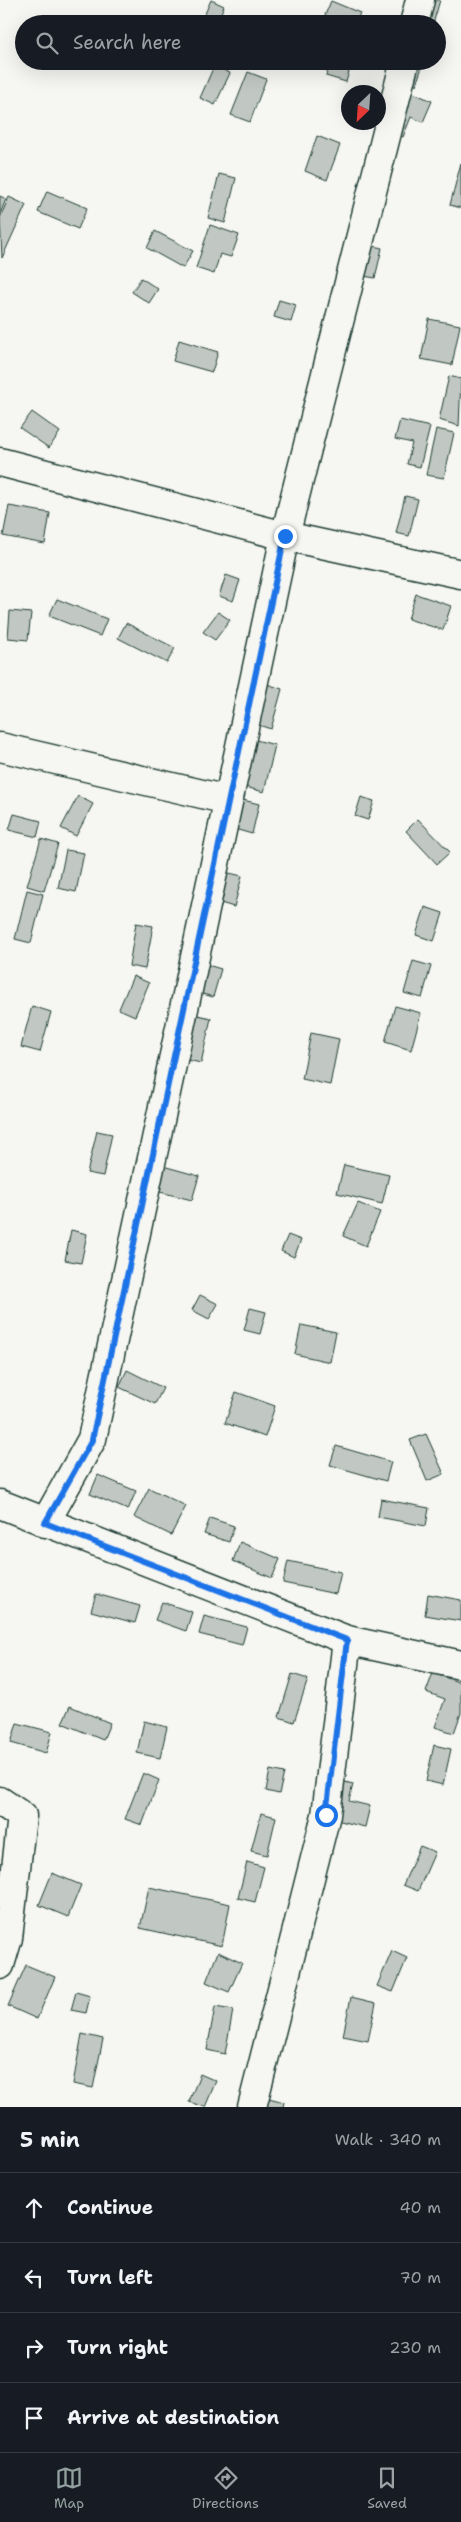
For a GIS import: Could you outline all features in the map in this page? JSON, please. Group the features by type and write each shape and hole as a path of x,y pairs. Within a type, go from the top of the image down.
{"street":[{"path":"416,15 420,0"},
{"path":"45,1523 92,1440 285,536 403,70"},
{"path":"0,462 285,536 461,574"},
{"path":"0,747 228,800"},
{"path":"0,1504 347,1640 461,1665"},
{"path":"252,2107 326,1815 347,1640"},
{"path":"0,1801 22,1816 8,1938 0,1965"}],"building":[{"path":"211,0 224,6 220,15 204,15"},
{"path":"416,0 440,0 436,15 412,15"},
{"path":"331,1 360,13 359,15 325,15"},
{"path":"212,70 223,70 230,73 215,105 200,98"},
{"path":"328,70 349,70 346,82 326,76"},
{"path":"403,70 421,70 416,85 400,80"},
{"path":"248,72 266,79 250,122 231,115"},
{"path":"404,89 432,101 423,122 411,117 403,137 387,130"},
{"path":"317,136 340,145 327,180 305,171"},
{"path":"461,163 461,208 450,205"},
{"path":"219,174 236,178 225,223 208,218"},
{"path":"47,191 87,208 78,229 38,212"},
{"path":"0,196 6,199 0,214"},
{"path":"9,197 26,205 2,258 0,218"},
{"path":"210,225 239,235 231,257 220,254 214,274 196,268"},
{"path":"155,231 193,251 183,268 147,248"},
{"path":"365,244 382,248 375,278 358,275"},
{"path":"141,278 158,289 149,303 132,292"},
{"path":"279,300 296,305 291,322 274,317"},
{"path":"429,319 460,325 452,365 421,359"},
{"path":"179,340 218,352 212,372 173,361"},
{"path":"449,376 461,379 459,426 439,420"},
{"path":"32,412 60,432 49,448 20,428"},
{"path":"400,420 430,427 420,467 407,464 412,443 395,439"},
{"path":"436,429 454,433 444,478 426,475"},
{"path":"405,496 418,499 409,536 396,533"},
{"path":"9,506 50,513 45,544 3,536"},
{"path":"226,575 240,580 233,601 219,596"},
{"path":"416,594 451,606 443,630 408,619"},
{"path":"57,599 107,619 100,636 49,616"},
{"path":"10,611 31,613 28,640 8,638"},
{"path":"218,612 230,620 215,640 203,632"},
{"path":"126,623 175,648 167,663 118,638"},
{"path":"264,683 282,689 271,729 252,723"},
{"path":"252,739 275,745 264,792 241,786"},
{"path":"78,796 93,804 76,836 61,828"},
{"path":"361,797 374,801 368,820 355,816"},
{"path":"239,799 259,804 252,834 231,828"},
{"path":"14,814 41,821 37,837 9,830"},
{"path":"418,819 450,852 437,864 406,831"},
{"path":"41,839 58,844 44,891 27,886"},
{"path":"66,850 84,853 76,892 58,888"},
{"path":"225,872 242,876 234,907 217,902"},
{"path":"27,890 43,894 31,943 15,939"},
{"path":"425,907 443,913 434,941 416,935"},
{"path":"136,923 153,926 145,969 129,966"},
{"path":"413,961 431,966 422,998 404,993"},
{"path":"204,964 221,969 213,997 196,992"},
{"path":"133,976 149,983 135,1016 119,1009"},
{"path":"32,1006 51,1012 40,1052 21,1047"},
{"path":"395,1006 421,1013 411,1050 385,1042"},
{"path":"193,1014 211,1018 201,1063 183,1059"},
{"path":"311,1033 339,1039 330,1085 302,1079"},
{"path":"97,1131 112,1134 103,1176 87,1173"},
{"path":"344,1165 389,1175 382,1204 337,1193"},
{"path":"163,1166 199,1176 192,1200 156,1191"},
{"path":"358,1203 380,1212 366,1246 343,1236"},
{"path":"71,1230 87,1234 81,1263 65,1260"},
{"path":"288,1235 301,1240 294,1257 281,1251"},
{"path":"200,1295 218,1304 209,1319 192,1310"},
{"path":"250,1308 266,1312 260,1334 244,1330"},
{"path":"301,1325 336,1332 330,1362 295,1354"},
{"path":"127,1370 163,1388 155,1404 119,1387"},
{"path":"236,1392 275,1406 265,1437 225,1423"},
{"path":"426,1434 444,1474 427,1481 410,1440"},
{"path":"336,1446 391,1462 386,1481 330,1465"},
{"path":"98,1475 136,1491 128,1510 90,1494"},
{"path":"149,1488 186,1506 171,1535 134,1517"},
{"path":"381,1499 429,1508 426,1526 378,1517"},
{"path":"210,1518 234,1526 229,1542 204,1534"},
{"path":"240,1542 280,1559 272,1578 233,1561"},
{"path":"288,1561 341,1572 336,1594 283,1583"},
{"path":"96,1594 140,1606 135,1623 91,1611"},
{"path":"428,1594 461,1600 461,1621 425,1615"},
{"path":"162,1602 192,1612 186,1631 155,1620"},
{"path":"204,1616 247,1627 242,1645 199,1634"},
{"path":"433,1673 461,1683 461,1713 454,1733 435,1727 445,1699 426,1692"},
{"path":"292,1674 308,1679 294,1722 279,1717"},
{"path":"70,1706 110,1723 103,1740 62,1723"},
{"path":"144,1721 167,1727 160,1758 137,1753"},
{"path":"17,1723 52,1732 46,1753 11,1743"},
{"path":"434,1745 451,1749 443,1785 426,1781"},
{"path":"270,1770 284,1773 279,1794 266,1791"},
{"path":"143,1773 159,1780 142,1825 125,1819"},
{"path":"337,1780 353,1784 349,1801 370,1806 365,1827 328,1818"},
{"path":"261,1813 276,1817 267,1855 251,1851"},
{"path":"420,1846 435,1852 418,1891 403,1885"},
{"path":"247,1862 264,1867 255,1902 238,1898"},
{"path":"52,1873 81,1885 68,1917 39,1905"},
{"path":"149,1887 230,1904 222,1946 140,1928"},
{"path":"392,1951 407,1958 393,1992 377,1986"},
{"path":"218,1952 242,1963 229,1992 206,1982"},
{"path":"26,1965 55,1977 37,2019 8,2006"},
{"path":"76,1992 90,1996 86,2013 71,2010"},
{"path":"351,1997 376,2003 368,2041 343,2036"},
{"path":"215,2007 233,2010 225,2054 207,2050"},
{"path":"82,2034 103,2039 93,2088 73,2084"},
{"path":"200,2074 216,2081 205,2107 189,2102"},
{"path":"269,2098 284,2102 283,2107 267,2107"}],"route":[{"path":"285,536 92,1440 45,1523 347,1640 326,1815"}]}
